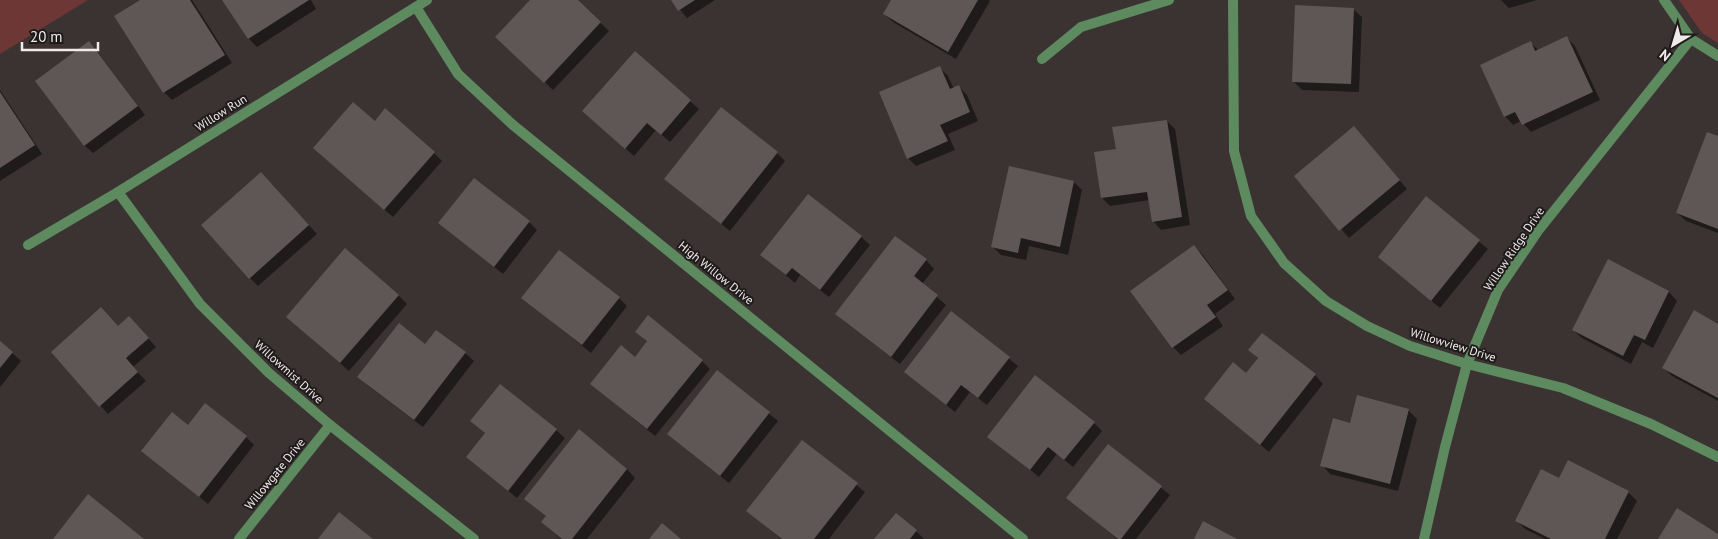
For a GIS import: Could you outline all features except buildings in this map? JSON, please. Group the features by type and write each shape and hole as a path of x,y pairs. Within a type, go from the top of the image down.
{"street":[{"name":"Willow Run","path":"28,246 427,0"},
{"path":"1042,59 1081,27 1169,0"},
{"name":"Willowview Drive","path":"1233,0 1234,151 1252,216 1284,263 1326,301 1367,326 1410,346 1467,364 1563,388 1651,424 1718,457"},
{"path":"1664,0 1691,39 1718,56"},
{"name":"High Willow Drive","path":"416,6 458,74 513,125 1023,539"},
{"name":"Willow Ridge Drive","path":"1424,539 1445,447 1467,364 1498,290 1538,231 1691,39"},
{"name":"Willowmist Drive","path":"118,192 200,304 269,373 330,425 474,539"},
{"name":"Willowgate Drive","path":"238,539 330,425"}],"shaded area":[{"path":"0,0 88,0 0,54"},
{"path":"1679,0 1718,0 1718,43 1702,33"}]}
